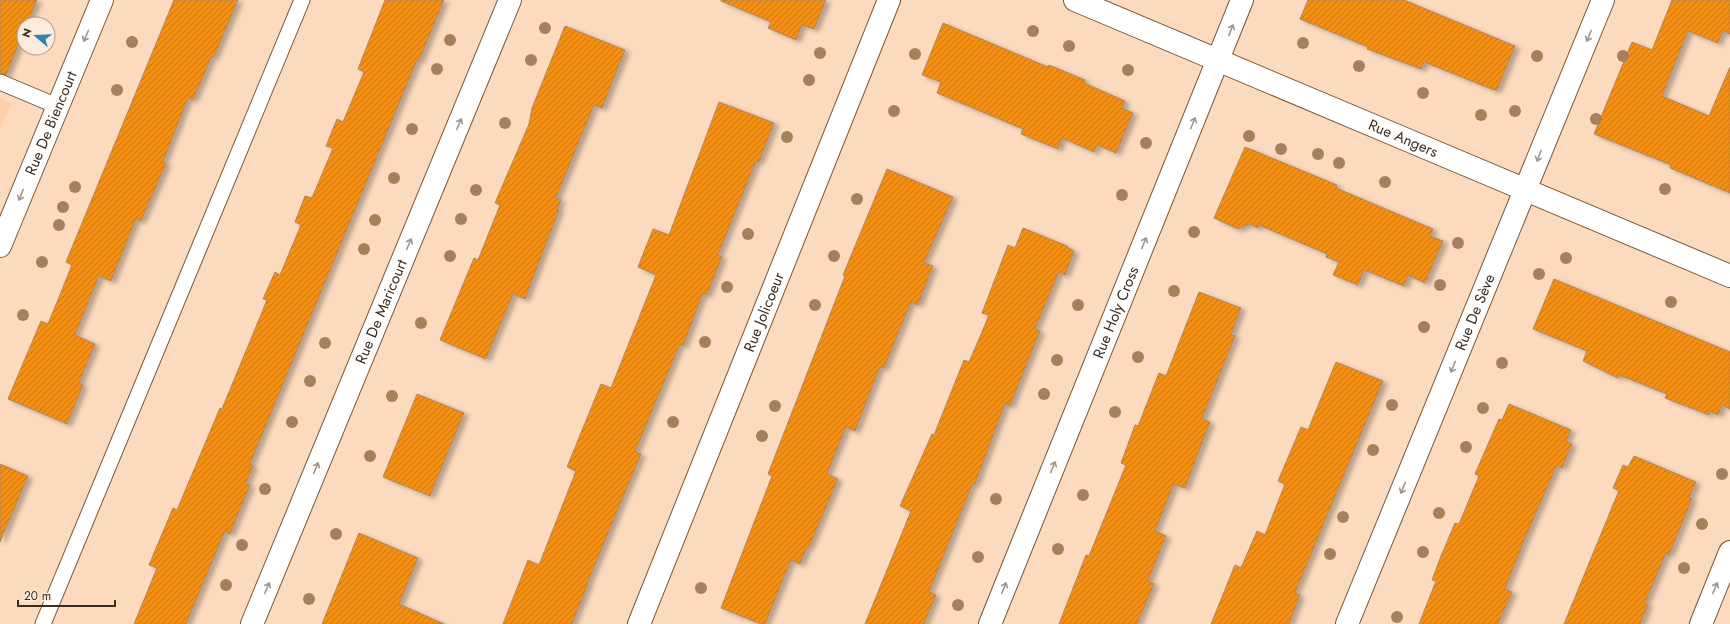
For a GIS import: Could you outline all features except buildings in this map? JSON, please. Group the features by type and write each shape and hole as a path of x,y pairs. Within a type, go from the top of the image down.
{"street":[{"name":"Rue De Biencourt","path":"0,246 102,0"},
{"name":"Rue De Maricourt","path":"252,624 510,0"},
{"name":"Rue Jolicoeur","path":"639,624 889,0"},
{"name":"Rue Angers","path":"1075,0 1219,59 1525,191 1730,276"},
{"name":"Rue Holy Cross","path":"990,624 1242,0"},
{"name":"Rue De Sève","path":"1347,624 1603,0"},
{"path":"1701,624 1730,552"}],"lane":[{"path":"43,624 302,0"},
{"path":"0,82 57,106"}],"shaded area":[{"path":"0,98 11,103 0,130"}]}
